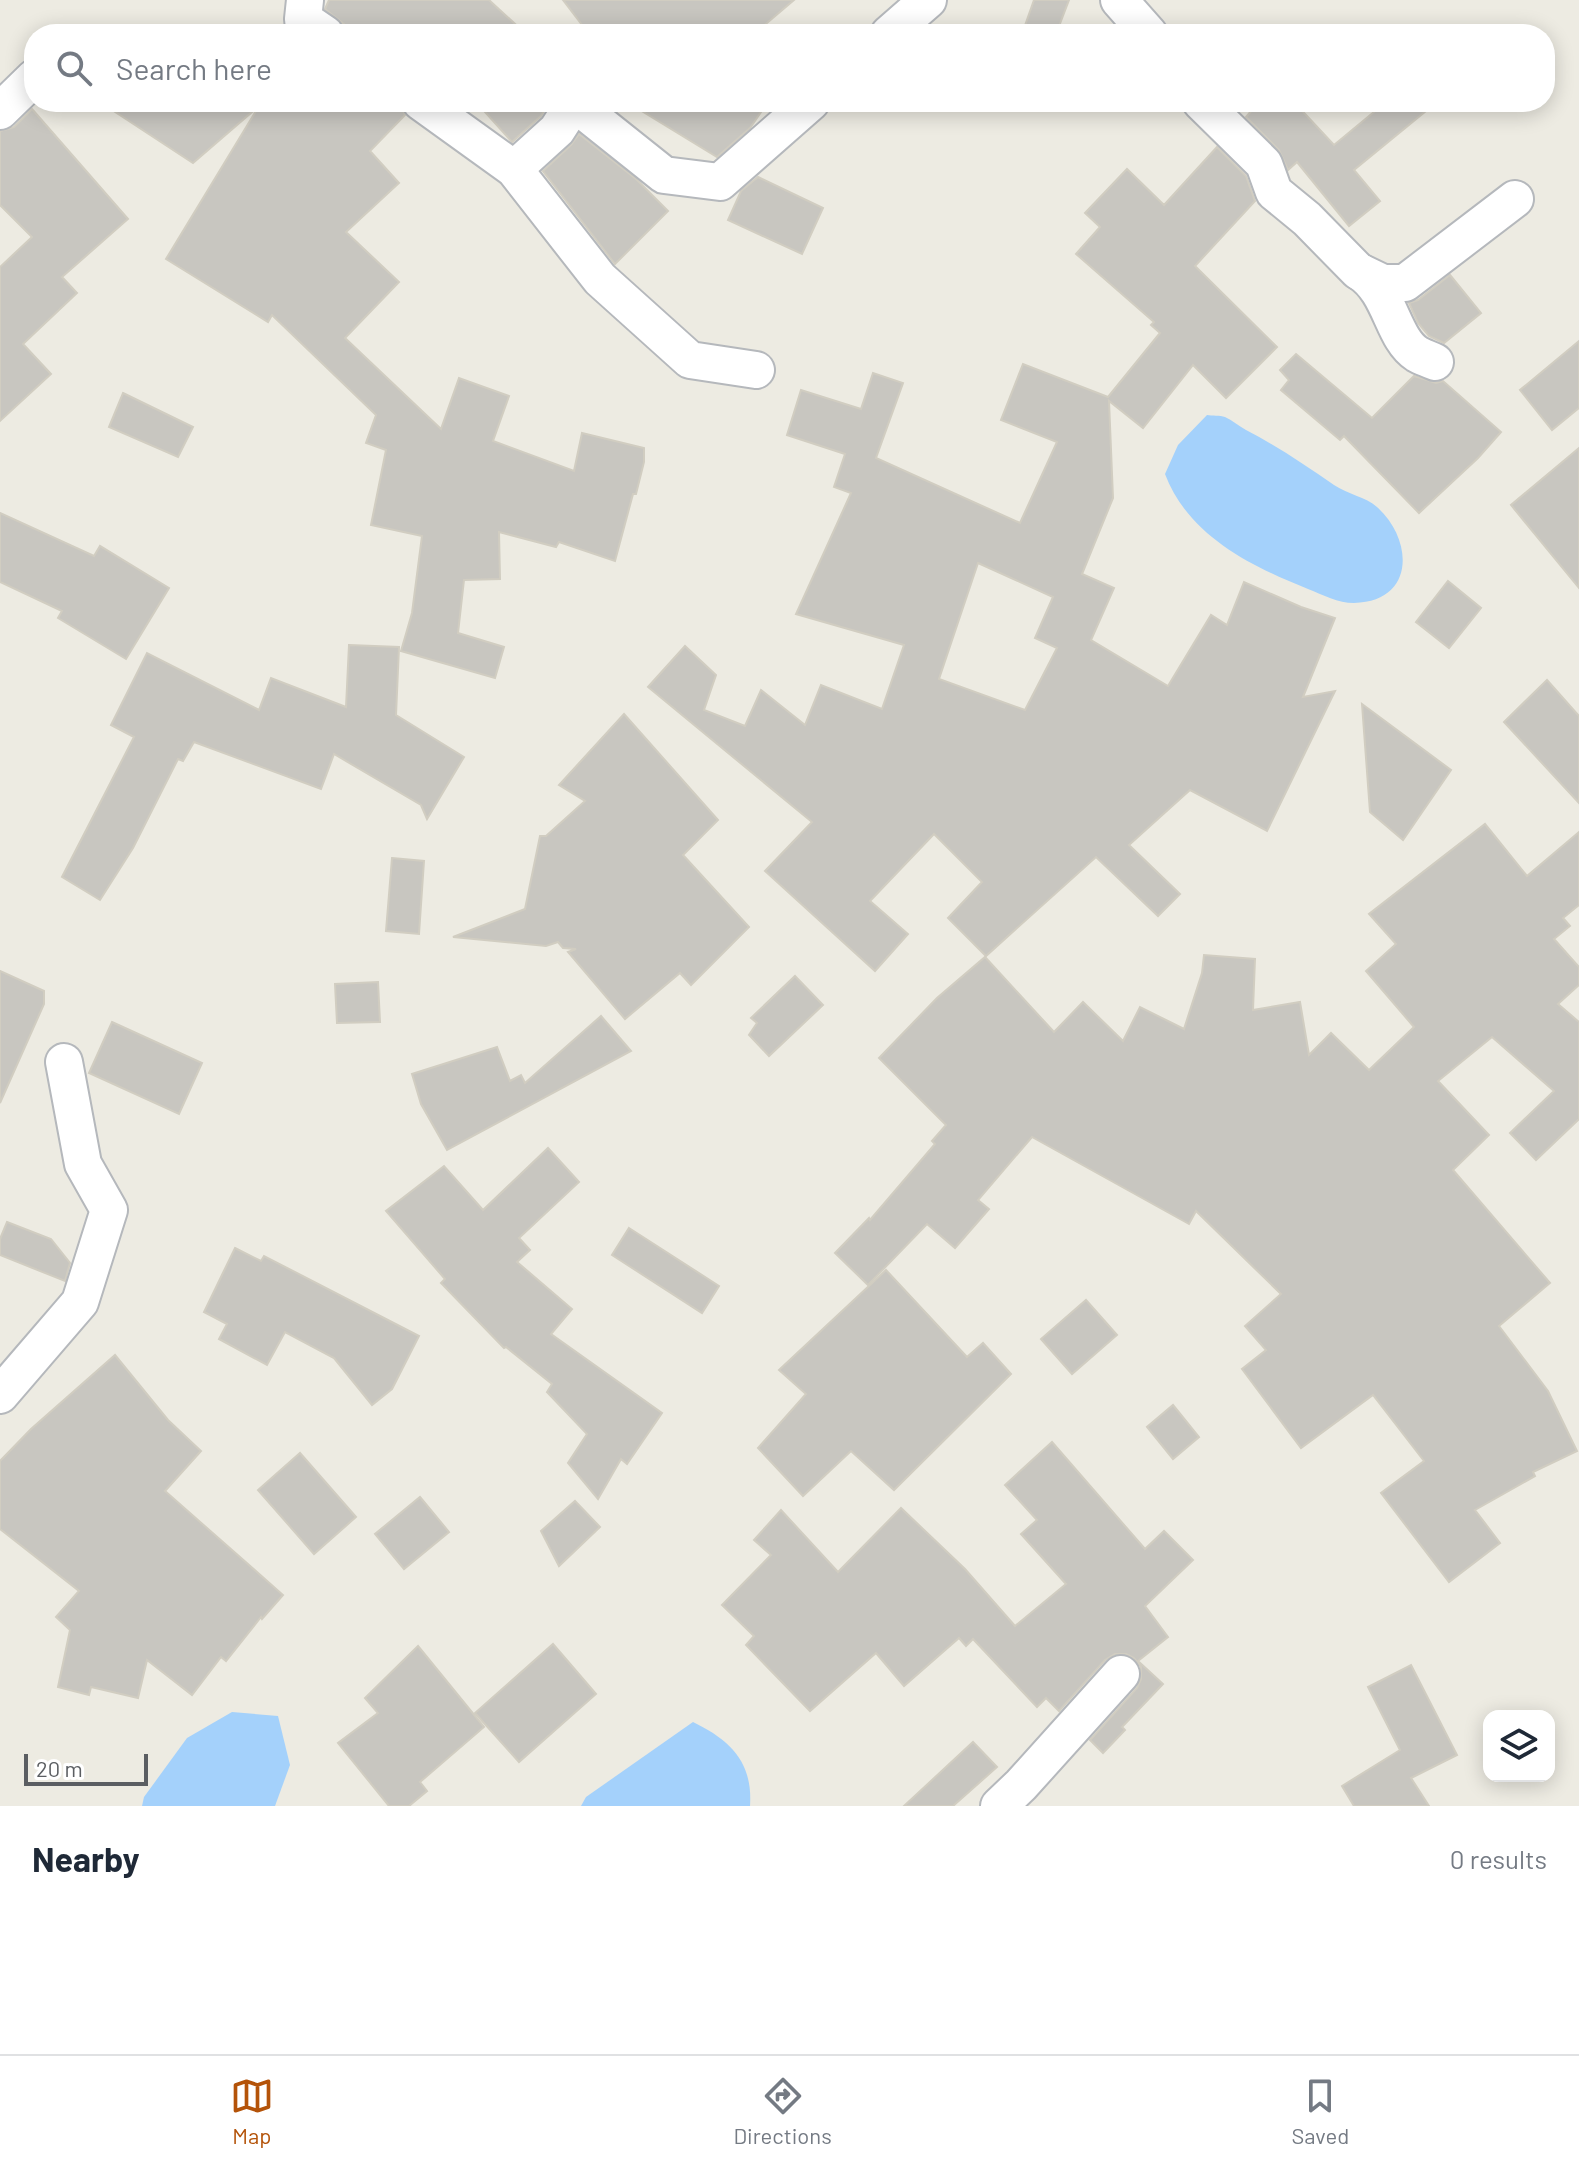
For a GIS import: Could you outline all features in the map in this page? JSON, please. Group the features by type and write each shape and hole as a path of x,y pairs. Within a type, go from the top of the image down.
{"street":[{"path":"305,0 303,19 310,24"},
{"path":"900,24 928,0"},
{"path":"1119,0 1140,24"},
{"path":"0,111 24,88"},
{"path":"435,112 514,169 600,279 690,360 756,370"},
{"path":"514,169 557,130 569,112"},
{"path":"585,112 664,175 720,182 800,112"},
{"path":"1211,112 1264,164 1274,192 1307,219 1358,271 1372,280 1405,342 1415,353 1435,362"},
{"path":"1358,271 1383,283 1405,283 1515,199"},
{"path":"0,1395 80,1302 109,1210 83,1164 64,1062"},
{"path":"999,1806 1121,1674"}],"water":[{"path":"1207,415 1228,418 1339,488 1377,507 1398,536 1402,552 1398,581 1389,592 1374,600 1342,602 1264,570 1223,546 1205,531 1175,496 1165,474 1178,445"},
{"path":"232,1712 278,1716 290,1765 275,1806 142,1806 144,1797 187,1738"},
{"path":"693,1722 718,1737 736,1754 748,1777 750,1806 581,1806 586,1797"}],"building":[{"path":"329,0 489,0 515,24 344,24 325,9"},
{"path":"563,0 794,0 766,24 581,24"},
{"path":"1034,0 1069,0 1060,24 1026,24"},
{"path":"29,112 35,112 128,219 62,277 77,293 23,344 51,374 0,421 0,267 32,237 0,205 0,131 14,127"},
{"path":"115,112 252,112 193,163"},
{"path":"255,112 404,112 405,115 370,151 399,183 346,232 399,282 345,338 441,429 459,378 509,396 493,441 574,471 582,433 644,448 636,494 633,494 615,561 559,542 556,547 499,532 500,579 464,580 458,633 504,647 495,678 401,651 412,613 422,536 371,525 386,450 366,443 376,415 272,315 268,322 166,259"},
{"path":"485,112 543,112 541,116 512,142"},
{"path":"643,112 761,112 750,128 717,157"},
{"path":"1250,112 1303,112 1334,145 1374,112 1425,112 1354,170 1380,201 1349,226 1297,162 1288,170 1279,150 1246,117"},
{"path":"579,134 636,179 668,211 615,264 543,171"},
{"path":"1217,147 1246,176 1255,201 1195,266 1277,347 1226,398 1193,365 1143,428 1109,401 1113,498 1082,574 1114,588 1091,640 1168,686 1211,615 1227,625 1244,582 1335,618 1303,697 1335,691 1267,831 1190,790 1129,845 1180,894 1158,916 1096,857 986,956 948,918 982,882 934,834 870,901 908,934 875,971 765,871 812,822 648,687 685,646 716,675 704,710 745,726 761,690 805,725 821,685 882,709 904,645 796,614 851,493 834,487 845,454 787,435 801,390 861,409 873,373 903,383 876,458 1020,523 1057,442 1001,420 1023,364 1108,397 1160,333 1151,325 1154,322 1076,254 1100,227 1085,213 1127,169 1164,205","holes":["978,563 1053,597 1035,638 1057,648 1025,710 939,679"]},
{"path":"758,177 823,208 802,254 728,220 741,191"},
{"path":"1450,275 1481,313 1444,343 1429,336 1418,323 1409,303 1418,300"},
{"path":"1579,341 1579,408 1552,430 1520,390"},
{"path":"1296,354 1372,418 1414,376 1436,383 1443,381 1501,432 1419,513 1344,436 1340,440 1281,390 1289,380 1280,370"},
{"path":"123,393 193,427 178,457 109,427"},
{"path":"1579,448 1579,588 1511,505"},
{"path":"0,513 94,556 100,546 169,588 126,659 58,618 62,611 0,582"},
{"path":"1448,581 1481,608 1449,648 1416,622"},
{"path":"349,645 399,647 396,715 464,757 427,819 421,805 334,754 321,789 194,742 183,761 178,759 133,848 100,900 62,877 134,737 111,725 147,653 259,710 271,678 346,707"},
{"path":"1547,680 1579,716 1579,803 1504,722"},
{"path":"1362,704 1451,770 1403,840 1370,812"},
{"path":"624,714 718,820 683,855 749,927 691,985 680,973 625,1019 568,952 576,949 563,948 558,942 546,946 453,937 525,909 540,836 546,836 585,801 559,785"},
{"path":"1485,824 1527,876 1579,832 1579,905 1563,918 1570,926 1554,939 1579,967 1579,985 1558,1004 1579,1022 1579,1119 1536,1160 1510,1133 1554,1091 1492,1037 1438,1081 1489,1135 1453,1170 1550,1283 1499,1326 1548,1391 1577,1451 1533,1472 1535,1476 1475,1510 1500,1543 1449,1582 1381,1493 1424,1461 1373,1395 1301,1448 1242,1369 1266,1350 1245,1326 1281,1294 1196,1211 1189,1224 1032,1137 978,1200 989,1209 955,1248 927,1224 868,1285 835,1253 870,1220 935,1144 932,1141 946,1125 879,1058 937,998 985,957 1054,1032 1083,1002 1123,1041 1140,1007 1184,1029 1202,973 1204,955 1255,959 1253,1010 1300,1002 1309,1055 1331,1033 1369,1070 1414,1027 1366,971 1396,944 1369,914"},
{"path":"392,858 424,861 419,934 386,931"},
{"path":"0,971 44,991 44,1004 0,1103"},
{"path":"795,976 823,1005 769,1056 749,1035 757,1023 751,1018"},
{"path":"378,982 380,1022 337,1023 335,984"},
{"path":"601,1016 631,1051 447,1150 421,1104 412,1074 497,1047 510,1081 521,1075 525,1083"},
{"path":"112,1022 202,1063 179,1114 89,1073"},
{"path":"548,1148 579,1182 519,1238 530,1250 517,1262 572,1309 551,1334 662,1413 627,1464 621,1459 598,1499 568,1463 587,1434 547,1392 552,1384 504,1348 441,1283 445,1279 386,1211 444,1166 483,1210"},
{"path":"7,1222 51,1239 70,1263 65,1281 0,1255 0,1239"},
{"path":"629,1228 719,1286 702,1313 612,1255"},
{"path":"235,1248 261,1261 264,1256 419,1336 392,1389 372,1405 334,1358 285,1332 267,1365 219,1339 227,1324 204,1312"},
{"path":"886,1270 967,1357 983,1343 1011,1374 894,1490 851,1451 803,1496 758,1448 806,1394 779,1370"},
{"path":"1086,1300 1117,1335 1072,1374 1041,1339"},
{"path":"115,1355 168,1420 201,1451 165,1491 283,1595 226,1661 221,1657 192,1695 147,1660 138,1698 91,1687 89,1695 58,1687 70,1630 56,1617 79,1591 0,1529 0,1461 31,1429"},
{"path":"1173,1405 1199,1437 1173,1459 1147,1427"},
{"path":"1052,1442 1145,1549 1164,1531 1193,1560 1145,1606 1168,1637 1138,1661 1163,1684 1122,1727 1125,1730 1103,1753 1090,1740 1137,1688 1141,1679 1141,1667 1126,1654 1115,1654 1105,1660 1059,1711 1046,1698 1037,1707 973,1639 966,1646 959,1638 904,1686 876,1653 810,1711 746,1645 754,1636 722,1605 771,1555 754,1540 781,1510 838,1572 901,1508 965,1569 1015,1626 1066,1584 1021,1534 1037,1520 1005,1485"},
{"path":"300,1453 356,1517 314,1554 258,1490"},
{"path":"420,1497 449,1532 404,1569 375,1534"},
{"path":"575,1501 600,1527 559,1566 541,1531"},
{"path":"553,1644 596,1694 519,1762 475,1713"},
{"path":"418,1646 484,1727 420,1782 427,1791 409,1806 389,1806 338,1743 378,1713 365,1698"},
{"path":"1411,1665 1457,1755 1411,1778 1429,1806 1354,1806 1342,1786 1400,1750 1368,1687"},
{"path":"973,1742 997,1767 953,1806 904,1806"}]}
